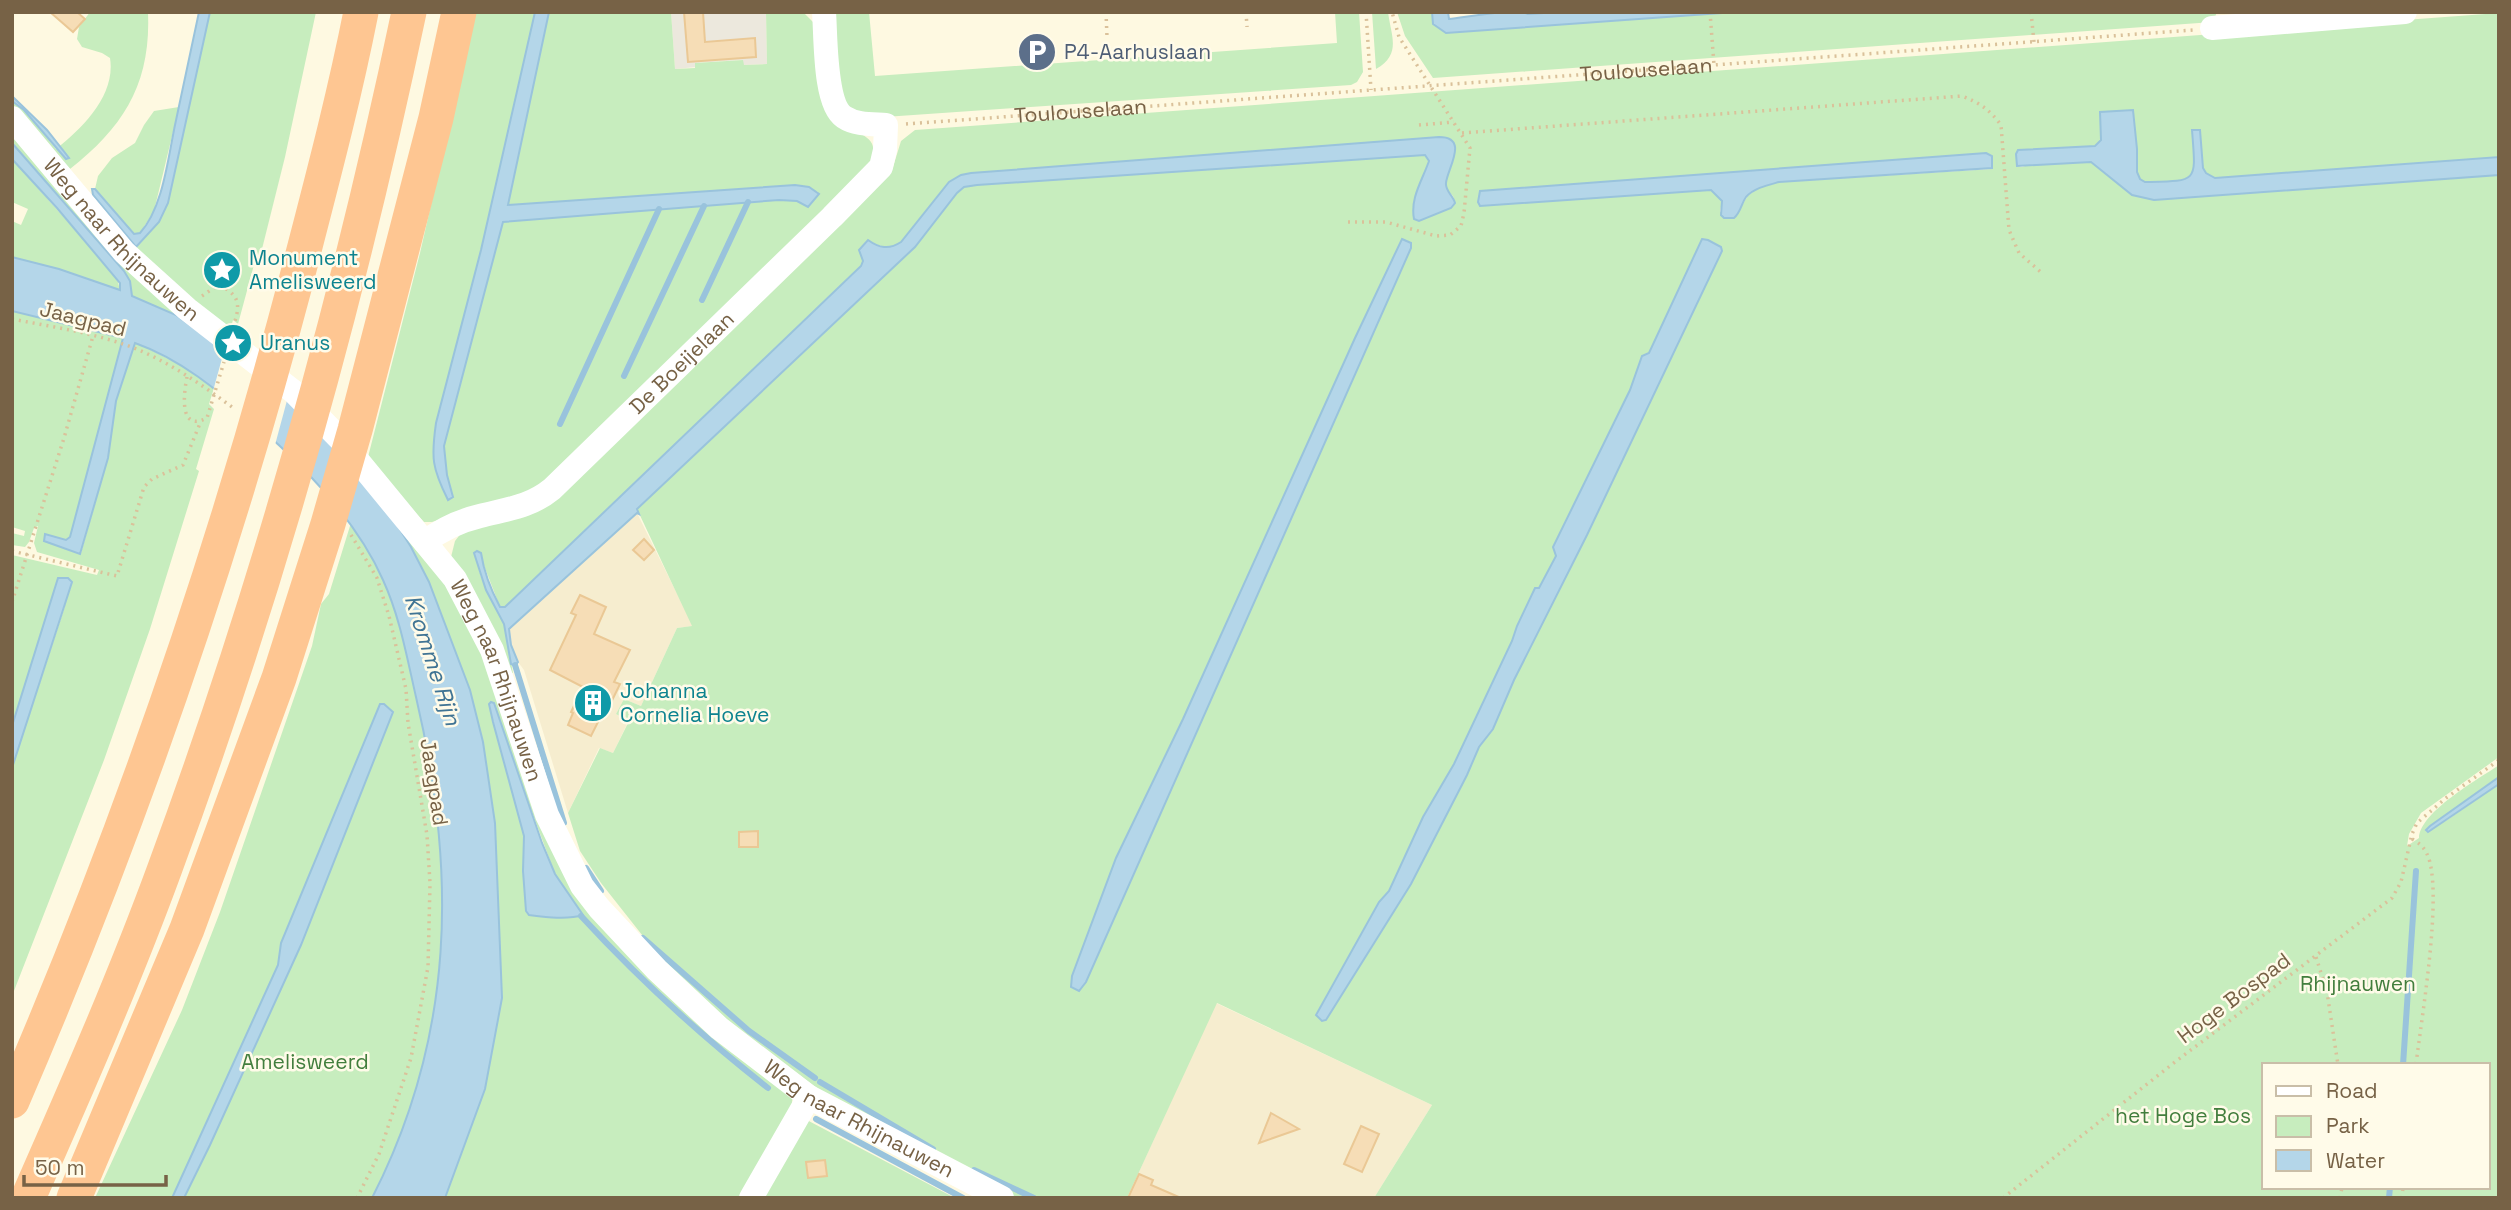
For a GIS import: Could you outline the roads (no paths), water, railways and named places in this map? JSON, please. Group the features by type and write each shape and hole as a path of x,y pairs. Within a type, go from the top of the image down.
{"highway":[{"path":"28,1198 111,1010 166,867 234,669 293,481 318,391 385,128 409,12"},
{"path":"74,1198 187,929 274,691 338,528 355,430 436,118 459,12"},
{"path":"12,1101 106,876 184,658 276,355 330,151 360,15"}],"street":[{"name":"De Boeijelaan","path":"425,542 442,529 537,501 552,489 881,167 886,125 853,121 841,115 835,105 824,12"},
{"path":"2212,28 2405,12"},
{"name":"Weg naar Rhijnauwen","path":"12,118 124,252 187,309 294,392 362,464 455,579 492,650 547,815 582,886 598,908 657,970 719,1028 809,1097 1002,1198"},
{"path":"751,1198 809,1097"}],"water":[{"path":"199,12 210,12 168,203 159,222 136,247 93,195 92,189 95,189 134,234 140,233 148,223 164,182"},
{"path":"535,12 549,12 508,205 795,185 809,187 819,194 808,207 797,201 779,200 503,222 444,446 453,497 448,500 434,463 436,423 481,250"},
{"path":"1432,12 1448,12 1449,19 1512,12 1736,12 1446,33 1433,24"},
{"path":"12,96 47,130 69,158 66,159 24,110 12,101"},
{"path":"2133,110 2137,172 2145,182 2176,181 2190,176 2194,160 2192,130 2200,130 2203,168 2215,178 2499,157 2499,175 2154,200 2132,195 2091,162 2017,166 2018,150 2095,146 2101,140 2100,112"},
{"path":"1448,138 1455,148 1446,183 1455,203 1451,208 1419,221 1414,219 1413,211 1417,190 1429,161 1425,155 964,187 915,247 637,509 639,514 509,629 511,645 518,662 515,666 511,664 504,624 486,590 474,553 481,553 494,594 500,607 505,607 861,266 863,261 859,250 868,240 884,247 901,242 949,182 961,175"},
{"name":"Kromme Rijn","path":"12,143 124,271 130,281 132,296 176,315 289,398 387,509 429,582 470,690 483,742 495,823 502,998 485,1089 445,1198 372,1198 399,1137 420,1076 433,1014 440,952 442,890 438,826 429,762 399,623 389,594 359,536 327,495 290,456 198,376 135,343 116,401 108,458 80,554 44,541 45,534 66,540 70,537 123,338 12,311 12,257 59,269 120,290 120,283 12,159"},
{"path":"1986,153 1992,156 1992,168 1779,182 1749,194 1734,218 1724,218 1721,215 1722,201 1711,190 1480,206 1478,202 1480,191"},
{"path":"1402,239 1411,243 1411,248 1086,982 1079,991 1071,987 1072,976 1116,858 1183,719"},
{"path":"1702,239 1721,247 1722,251 1587,535 1514,680 1493,729 1479,747 1411,884 1326,1020 1322,1021 1316,1015 1379,902 1389,891 1423,817 1454,764 1535,588 1539,588 1556,556 1553,547 1630,390 1642,356 1649,353"},
{"path":"58,578 68,578 72,582 12,768 12,726"},
{"path":"494,703 555,874 583,915 549,917 529,915 526,911 524,836 493,722 489,704"},
{"path":"380,704 393,712 301,945 184,1198 172,1198 278,965 281,943"},
{"path":"2499,777 2499,784 2428,832 2426,830 2430,826"}],"waterway":[{"path":"702,300 748,202"},
{"path":"624,376 704,206"},
{"path":"560,424 659,209"},
{"path":"515,665 564,823"},
{"path":"586,868 601,891"},
{"path":"2403,1063 2416,871"},
{"path":"581,916 671,1006 768,1088"},
{"path":"643,938 749,1031 815,1078"},
{"path":"820,1082 933,1149"},
{"path":"816,1119 963,1198"},
{"path":"974,1170 1034,1198"},
{"path":"2389,1198 2390,1189"}],"place":[{"name":"P4-Aarhuslaan","path":"1037,52"},
{"name":"Monument Amelisweerd","path":"222,270"},
{"name":"Uranus","path":"233,343"},
{"name":"Johanna Cornelia Hoeve","path":"593,703"}],"park label":[{"name":"Rhijnauwen","path":"2358,984"},
{"name":"Amelisweerd","path":"305,1062"},
{"name":"het Hoge Bos","path":"2183,1116"}]}
